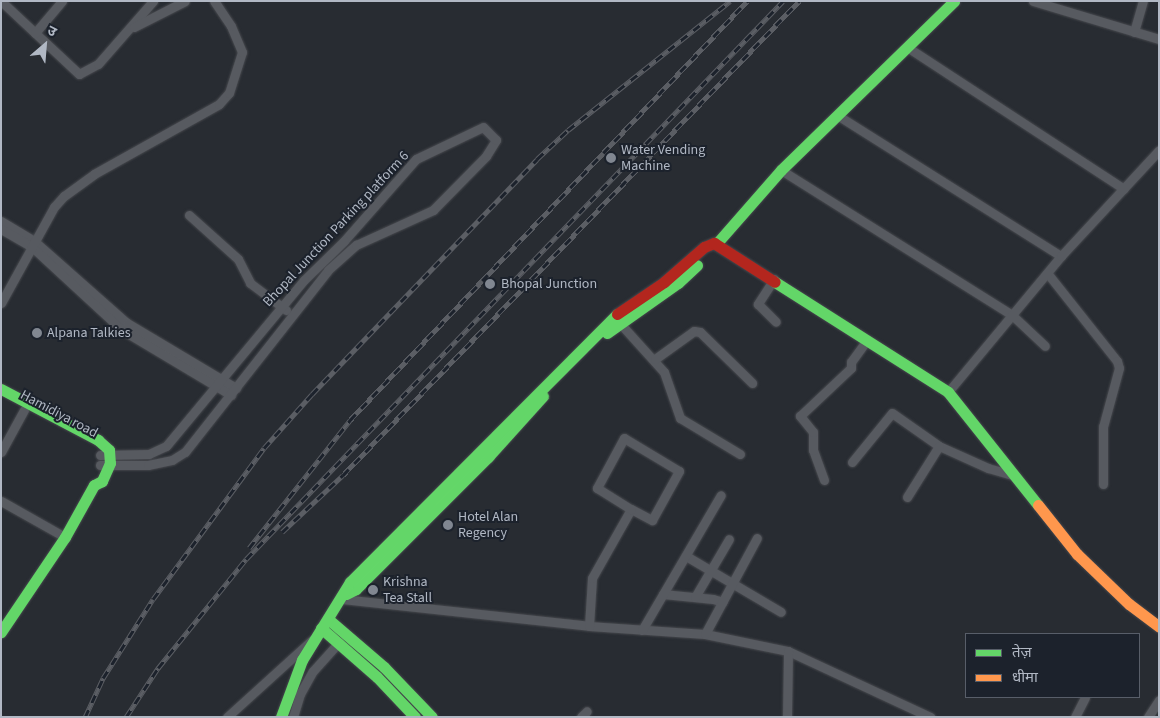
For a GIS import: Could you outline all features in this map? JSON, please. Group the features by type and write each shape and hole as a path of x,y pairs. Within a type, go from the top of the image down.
{"street":[{"path":"10,10 17,1"},
{"path":"35,33 62,1"},
{"path":"1,2 79,74 98,64 153,1"},
{"path":"129,29 185,1"},
{"path":"1,303 54,207 73,189 219,104 229,93 242,52 231,26 214,1"},
{"path":"281,717 302,660 312,640 344,596 363,582 531,402 616,319 678,283 710,253 714,245 781,170 954,1"},
{"path":"1034,1 1159,39"},
{"path":"1134,32 1143,1"},
{"path":"907,48 1124,189"},
{"path":"837,115 1061,256"},
{"name":"Bhopal Junction Parking platform 6","path":"483,127 496,140 486,156 433,210 356,245 336,264 292,315 234,392 185,452 172,460 148,465 105,460 148,454 166,446 282,307 416,159 483,127"},
{"path":"948,392 1048,274 1061,256 1159,150"},
{"path":"781,170 1012,315 1045,346"},
{"path":"189,215 238,259 250,283 292,315"},
{"path":"1,221 33,244 122,330 234,392"},
{"path":"1,229 33,244"},
{"path":"714,245 774,279 948,392 1012,475 1077,554 1129,604 1159,627"},
{"path":"329,256 336,264"},
{"path":"1048,274 1117,361 1119,368 1103,427 1103,484"},
{"path":"774,279 758,304 776,322"},
{"path":"616,319 640,350 655,359 664,372 678,417 740,454"},
{"path":"655,359 694,331 700,332 752,383"},
{"path":"824,480 813,450 813,432 800,416 851,368 851,362 868,340"},
{"path":"1,389 98,440 105,460 94,485 65,537 3,624"},
{"name":"Hamidiya road","path":"1,400 24,410 92,447 105,460"},
{"path":"1,452 24,410"},
{"path":"852,462 892,413 939,446 988,468 1012,475"},
{"path":"624,438 679,471 652,520 631,509 597,488 624,438"},
{"path":"907,498 939,446"},
{"path":"642,630 721,495"},
{"path":"1,501 65,537"},
{"path":"589,626 592,578 631,509"},
{"path":"705,634 757,538"},
{"path":"695,598 729,539"},
{"path":"686,556 781,612"},
{"path":"663,594 723,602"},
{"path":"344,596 589,626 705,634 788,651 930,717"},
{"path":"324,624 339,642 377,677 415,717"},
{"path":"324,624 384,667 432,717"},
{"path":"227,717 312,640"},
{"path":"293,717 300,694 313,671 339,642"},
{"path":"787,717 788,651"},
{"path":"377,677 384,667"},
{"path":"1075,717 1084,698"},
{"path":"1148,717 1159,700"}],"railway":[{"path":"85,717 103,678 153,599 264,448 312,394 537,159 568,130 730,1"},
{"path":"249,548 350,420 747,1"},
{"path":"126,717 158,668 246,559 783,1"},
{"path":"282,532 343,475 799,1"}],"traffic: fast":[{"path":"717,243 781,170 954,1"},
{"path":"607,333 678,283 697,265"},
{"path":"775,282 948,392 1038,505"},
{"path":"281,717 302,660 350,582 617,314"},
{"path":"1,389 98,440 109,450 110,463 102,481 94,485 65,537 1,632"},
{"path":"346,594 356,589 488,457 543,396"},
{"path":"328,619 384,667 432,717"},
{"path":"321,628 377,677 415,717"}],"traffic: slow":[{"path":"1038,505 1077,554 1129,604 1159,627"}],"traffic: jam":[{"path":"617,314 664,282 704,247 714,243 775,282"}],"place":[{"name":"Water Vending Machine","path":"611,158"},
{"name":"Bhopal Junction","path":"490,284"},
{"name":"Alpana Talkies","path":"37,333"},
{"name":"Hotel Alan Regency","path":"448,525"},
{"name":"Krishna Tea Stall","path":"373,590"}]}
